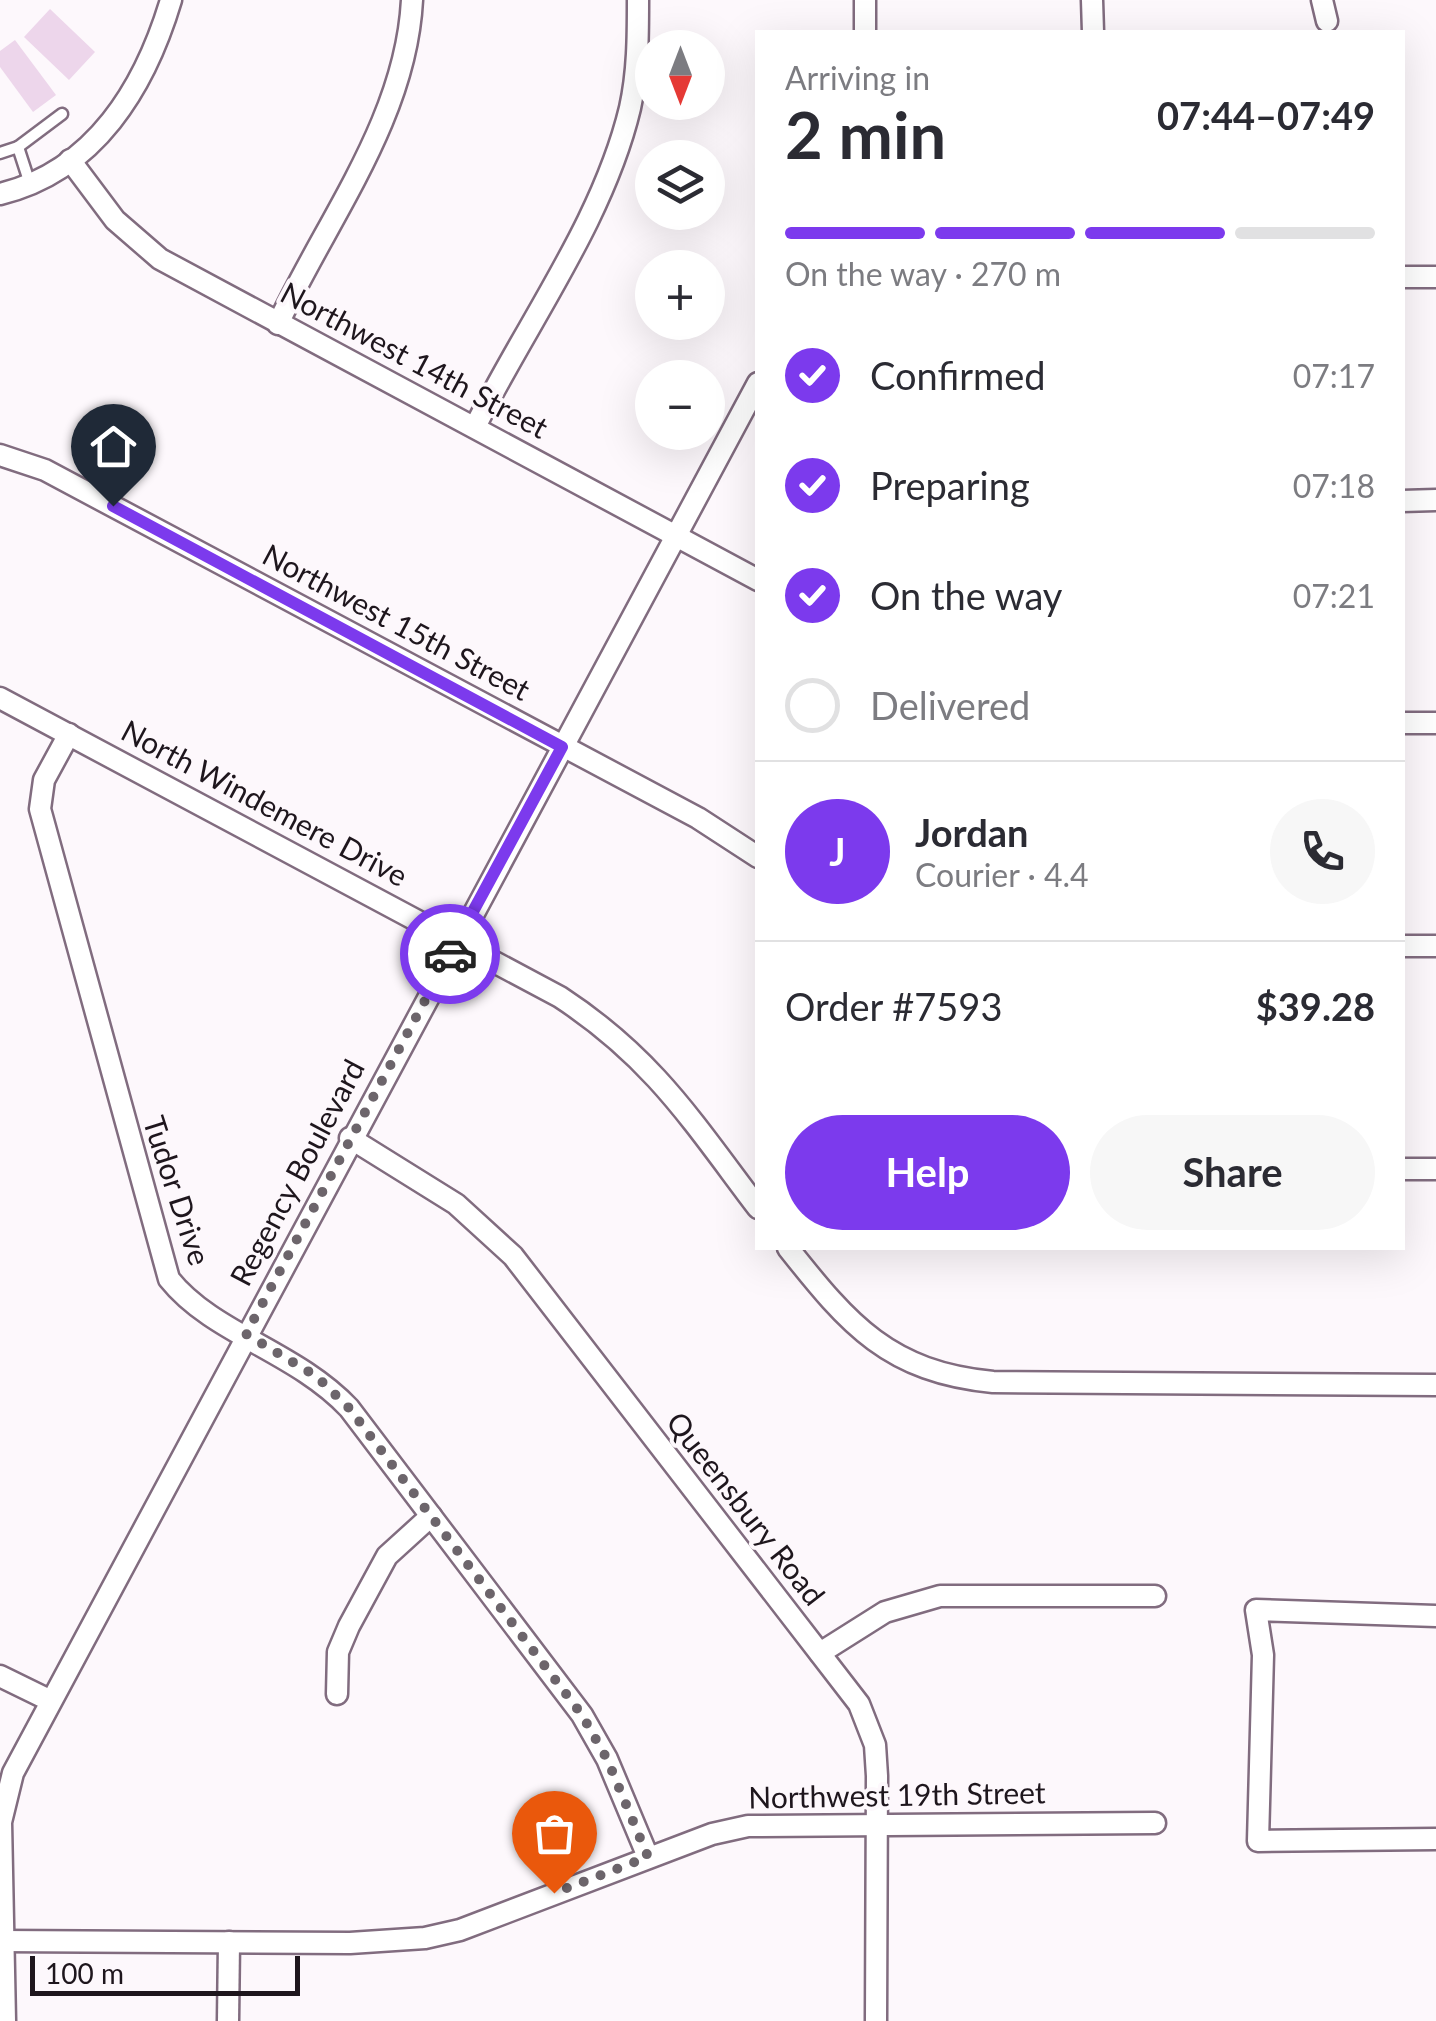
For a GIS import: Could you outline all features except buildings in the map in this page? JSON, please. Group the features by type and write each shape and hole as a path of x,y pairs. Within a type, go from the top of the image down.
{"street":[{"path":"0,194 30,184 70,160 129,100 156,48 171,0"},
{"path":"278,324 387,114 403,68 412,0"},
{"path":"474,427 576,238 619,142 636,75 638,0"},
{"path":"865,0 865,30"},
{"path":"1092,0 1092,30"},
{"path":"1322,0 1328,22"},
{"name":"Northwest 14th Street","path":"70,160 115,220 160,259 755,578"},
{"path":"1405,277 1436,277"},
{"name":"Regency Boulevard","path":"5,2021 0,1854 4,1802 49,1700 755,389"},
{"name":"Northwest 15th Street","path":"0,456 45,470 698,818 755,855"},
{"path":"1405,500 1436,500"},
{"name":"North Windemere Drive","path":"0,698 560,997 624,1042 667,1088 755,1204"},
{"path":"1405,724 1436,724"},
{"name":"Tudor Drive","path":"69,734 44,780 40,809 162,1265 193,1304 334,1392 582,1715 612,1770 648,1857"},
{"path":"1405,946 1436,946"},
{"name":"Queensbury Road","path":"350,1138 444,1195 513,1256 859,1704 870,1728 877,1776 876,2021"},
{"path":"1405,1169 1436,1169"},
{"path":"790,1250 856,1329 894,1356 942,1375 993,1382 1436,1384"},
{"path":"337,1694 338,1652 359,1609 397,1543 432,1516"},
{"path":"820,1653 885,1612 940,1596 1155,1596"},
{"path":"1436,1616 1256,1610 1263,1655 1258,1841 1436,1839"},
{"path":"0,1676 49,1700"},
{"name":"Northwest 19th Street","path":"3,1941 350,1943 443,1934 648,1857 748,1826 1155,1823"},
{"path":"228,2021 229,1942"}],"lane":[{"path":"0,153 18,147 62,114"},
{"path":"18,147 30,184"}],"way so far":[{"path":"450,954 246,1334 316,1376 349,1408 557,1680 607,1759 648,1857 554,1893"}],"route":[{"path":"113,506 562,747 450,954"}]}
